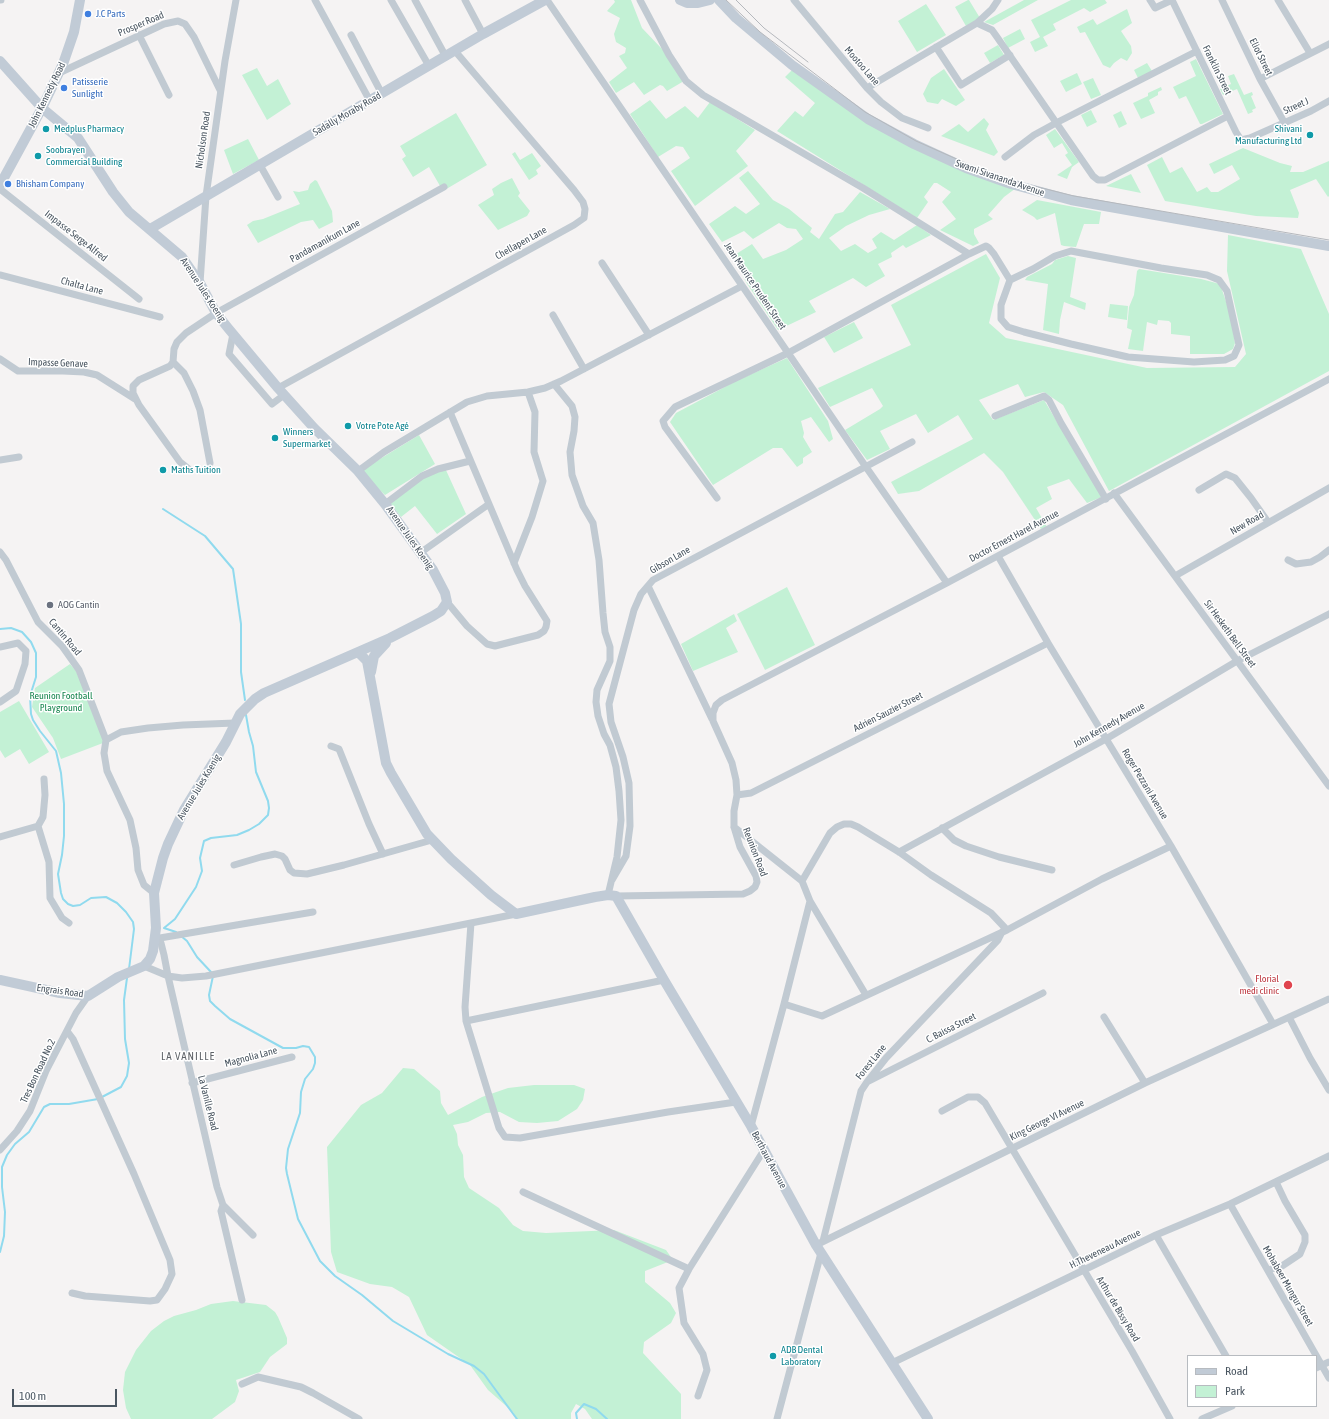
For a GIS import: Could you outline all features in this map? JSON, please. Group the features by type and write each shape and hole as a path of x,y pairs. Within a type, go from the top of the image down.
{"street":[{"name":"John Kennedy Road","path":"0,185 42,108 59,73 74,32 80,0"},
{"name":"Nicholson Road","path":"200,283 206,196 220,90 236,0"},
{"path":"315,0 370,100"},
{"path":"391,0 429,66"},
{"path":"415,0 450,54"},
{"path":"465,0 483,34"},
{"name":"Sadally Moraby Road","path":"150,229 483,34 546,0"},
{"name":"Jean Maurice Prudent Street","path":"546,0 947,583"},
{"path":"640,0 669,55 686,81 703,95 863,188 969,254"},
{"path":"680,0 698,3 710,0"},
{"name":"Swami Sivananda Avenue","path":"719,0 736,18 792,65 868,119 914,144 966,168 1011,184 1071,200 1329,246"},
{"name":"Mootoo Lane","path":"794,0 867,88 881,102 902,118 928,128"},
{"path":"867,88 977,23 992,9 998,0"},
{"path":"1150,0 1155,8 1172,0"},
{"name":"Franklin Street","path":"1172,0 1236,132 1241,140 1250,138"},
{"name":"Eliot Street","path":"1222,0 1260,78 1284,122"},
{"path":"1278,0 1310,54"},
{"name":"Prosper Road","path":"59,73 164,24 178,21 185,24 194,37 220,90"},
{"path":"977,23 992,30 1093,176 1098,180 1105,180 1228,116"},
{"path":"139,35 169,95"},
{"path":"351,35 382,94"},
{"path":"1260,78 1329,44"},
{"path":"936,47 961,84 1010,55"},
{"path":"1005,157 1034,135 1197,52"},
{"name":"Chellapen Lane","path":"281,391 574,226 584,218 585,209 583,202 574,190 450,54"},
{"name":"Avenue Jules Koenig","path":"0,61 42,108 78,138 121,203 129,212 182,257 200,283 216,313 233,334 314,428 358,471 386,504 441,585 447,602 440,611 433,616 390,638 264,693 255,699 240,714 226,742 175,827 163,858 154,893 156,928 153,950 150,959 141,968"},
{"name":"Street J","path":"1250,138 1311,111 1329,101"},
{"path":"260,165 278,197"},
{"name":"Pandamanikum Lane","path":"173,362 174,348 177,342 186,333 216,313 444,187"},
{"name":"Impasse Serge Alfred","path":"0,189 139,299"},
{"path":"717,498 665,427 663,421 675,408 788,353 986,246 989,248 1010,280"},
{"path":"1071,252 1207,275 1219,280 1227,291 1238,345 1234,356 1225,360 1194,362 1128,357 1024,332 1008,327 1000,319 1000,305 1010,280 1055,256 1071,252"},
{"path":"602,263 649,335"},
{"name":"Chalta Lane","path":"0,275 160,317"},
{"path":"358,471 384,452 467,402 487,396 528,392 545,388 742,286"},
{"path":"553,315 584,369"},
{"path":"233,334 229,354 272,404 281,391"},
{"name":"Impasse Genave","path":"0,360 18,371 30,367 87,369 98,372 134,396"},
{"path":"190,470 180,462 134,396 133,386 139,380 170,366 173,362 184,373 200,410 210,463"},
{"name":"Doctor Ernest Harel Avenue","path":"713,713 716,705 722,700 947,583 1329,379"},
{"path":"141,968 168,976 182,978 206,976 612,896 612,880 617,857 620,820 619,791 616,767 610,745 604,734 598,716 596,702 597,690 610,661 610,647 605,632 598,560 592,523 583,506 572,475 570,452 575,417 572,406 554,384"},
{"path":"514,563 532,517 542,481 534,452 535,412 528,392"},
{"path":"995,416 1044,396 1049,400 1106,498"},
{"path":"447,602 467,626 487,644 495,646 538,635 544,631 547,621 525,586 514,563 450,412"},
{"name":"Gibson Lane","path":"612,880 626,856 630,826 629,783 623,757 611,722 609,704 634,610 641,594 654,580 912,442"},
{"path":"0,460 19,457"},
{"path":"386,504 422,476 438,469 470,461"},
{"path":"1199,490 1226,474 1235,478 1268,522"},
{"name":"New Road","path":"1175,576 1329,488"},
{"name":"Sir Hesketh Bell Street","path":"1114,493 1329,786"},
{"path":"420,553 489,504"},
{"path":"1288,560 1296,564 1311,562 1329,550"},
{"name":"Cantin Road","path":"0,552 6,560 38,622 62,646 79,670 106,740"},
{"name":"Roger Pezzani Avenue","path":"998,556 1048,643 1171,846 1273,1024"},
{"path":"648,586 713,721"},
{"name":"John Kennedy Avenue","path":"899,852 1106,739 1237,661 1329,614"},
{"path":"371,675 373,659 376,652 390,638"},
{"name":"Adrien Sauzier Street","path":"737,795 751,793 1048,643"},
{"path":"0,646 18,644 26,651 24,664 16,691 0,702"},
{"path":"363,651 373,659"},
{"path":"363,651 371,675 386,763 401,791 432,840 474,880 516,914"},
{"name":"Reunion Road","path":"612,896 728,895 750,892 755,887 757,882 740,847 734,827 734,811 737,795 736,780 732,763 713,721 713,713"},
{"path":"154,893 144,885 138,870 136,848 130,820 107,771 104,753 106,740 121,732 148,728 235,723"},
{"path":"331,746 339,749 369,824 383,854"},
{"path":"0,837 38,826 43,817 45,795 44,779"},
{"path":"802,881 830,833 837,827 844,824 851,824 899,852 931,875 991,913 1005,931"},
{"path":"38,826 49,862 50,898 62,918 69,923"},
{"path":"734,827 802,881 810,901 866,995"},
{"path":"942,828 954,840 966,846 999,857 1052,870"},
{"path":"234,865 275,854 282,856 285,859 290,870 294,873 307,874 432,840"},
{"path":"784,1004 822,1016 1005,931 1102,879 1171,846"},
{"name":"Berthaud Avenue","path":"612,896 751,1126 820,1246 928,1419"},
{"path":"751,1126 810,901"},
{"path":"154,939 313,912"},
{"path":"470,923 466,1021 498,1128 505,1137 520,1138 668,1112 736,1102"},
{"name":"Forest Lane","path":"777,1419 820,1246 861,1091 886,1058 1005,931"},
{"name":"La Vanille Road","path":"154,939 161,943 216,1187 223,1204 253,1235"},
{"name":"Engrais Road","path":"0,980 60,993 88,996 126,973 141,968"},
{"path":"466,1021 664,980"},
{"name":"C. Baissa Street","path":"867,1082 1043,993"},
{"name":"Tres Bon Road No.2","path":"0,1150 17,1131 30,1111 46,1071 76,1014 88,996"},
{"name":"King George VI Avenue","path":"820,1246 1145,1083 1329,999"},
{"path":"1104,1017 1145,1083"},
{"path":"1289,1017 1310,1058 1329,1090"},
{"path":"67,1031 134,1174 170,1260 172,1274 165,1289 157,1300 150,1301 72,1294"},
{"name":"Magnolia Lane","path":"192,1083 292,1057"},
{"name":"Arthur de Bissy Road","path":"942,1111 968,1097 978,1097 985,1103 1132,1351 1170,1419"},
{"path":"698,1396 707,1370 703,1354 684,1323 679,1288 689,1269 764,1150"},
{"name":"H.Theveneau Avenue","path":"892,1363 1156,1235 1230,1204 1329,1156"},
{"path":"1268,1270 1282,1266 1300,1254 1305,1242 1304,1235 1276,1182"},
{"path":"523,1192 689,1269"},
{"name":"La Vanille Road","path":"223,1204 221,1211 242,1300"},
{"name":"Mohabeer Mungur Street","path":"1230,1204 1316,1355"},
{"path":"1156,1235 1225,1355"},
{"name":"Mohabeer Mungur Street","path":"1317,1356 1329,1378"},
{"path":"242,1384 258,1377 301,1387 359,1419"},
{"path":"1202,1419 1230,1407"}],"green space":[{"path":"614,0 631,0 642,28 663,50 684,81 667,91 660,85 644,95 634,82 616,93 609,82 627,68 619,56 625,53 626,48 616,42 614,34 620,18 607,11 615,2"},
{"path":"968,0 980,18 966,26 955,7"},
{"path":"1024,0 1038,0 993,25 984,22"},
{"path":"1071,0 1105,0 1107,3 1090,12 1084,8 1053,24 1056,30 1043,37 1048,46 1035,52 1030,42 1040,37 1031,20"},
{"path":"926,4 946,35 917,52 898,21"},
{"path":"1127,9 1132,23 1121,31 1131,46 1132,53 1127,61 1121,58 1110,68 1103,65 1085,32 1080,33 1077,27 1093,19 1097,25"},
{"path":"1020,29 1025,39 1008,48 1003,38"},
{"path":"998,45 1004,55 990,63 984,53"},
{"path":"1196,59 1223,114 1202,124 1200,124 1186,96 1179,99 1173,87 1196,76 1190,62"},
{"path":"1147,63 1152,71 1138,78 1134,70"},
{"path":"257,68 267,86 278,79 291,104 267,120 242,75"},
{"path":"944,69 965,100 956,106 942,99 938,104 927,102 923,94 931,78"},
{"path":"792,70 856,114 1016,188 1004,197 988,215 993,219 974,229 974,234 979,243 973,246 940,230 956,219 942,202 951,192 937,183 934,183 924,197 928,202 917,218 777,131 795,111 803,117 815,103 785,77"},
{"path":"1077,73 1082,84 1066,92 1060,81"},
{"path":"1234,74 1244,95 1252,92 1253,95 1251,96 1256,108 1252,110 1253,112 1248,114 1237,89 1223,95 1220,89 1231,84 1228,76"},
{"path":"1093,78 1101,95 1091,99 1083,82"},
{"path":"1161,87 1162,90 1158,92 1158,95 1149,100 1155,113 1141,119 1133,103 1148,96 1148,93"},
{"path":"650,100 666,119 685,106 698,118 710,102 755,130 736,151 748,166 695,206 671,171 690,158 683,147 676,146 658,157 630,114"},
{"path":"1091,110 1097,122 1087,127 1081,115"},
{"path":"1121,111 1127,124 1119,128 1113,115"},
{"path":"456,113 487,165 443,191 429,167 413,177 402,159 406,156 400,146"},
{"path":"984,118 989,124 986,130 998,152 994,156 941,136 959,124 968,132"},
{"path":"1055,129 1079,162 1072,167 1067,179 1057,175 1072,165 1065,155 1068,153 1062,143 1054,148 1046,135"},
{"path":"248,139 259,160 233,174 224,150"},
{"path":"1243,148 1280,163 1292,166 1290,172 1303,172 1329,161 1329,196 1328,197 1316,179 1290,190 1299,213 1298,218 1256,216 1165,201 1147,165 1162,157 1170,173 1182,167 1197,192 1207,187 1211,192 1218,192 1240,179 1232,165 1214,174 1209,164"},
{"path":"515,152 520,160 532,153 541,166 536,170 538,174 529,180 512,154"},
{"path":"748,171 773,200 789,209 812,228 810,232 819,239 835,214 843,212 860,192 890,209 869,215 846,226 829,238 841,251 855,244 868,253 877,248 872,239 881,232 894,240 917,225 931,235 906,248 903,245 891,253 892,257 878,264 885,276 866,287 853,278 809,301 816,312 778,330 746,282 733,256 752,244 763,259 786,250 803,239 796,229 787,228 779,223 753,239 744,231 722,242 709,224 735,206 746,214 760,204 739,178"},
{"path":"1131,174 1141,193 1106,186"},
{"path":"512,178 520,193 518,196 530,211 527,216 498,230 478,205 494,195 492,189"},
{"path":"315,180 317,181 332,211 333,222 319,229 313,220 301,222 258,243 247,225 253,221 263,219 300,204 293,191 299,192 308,190 310,184"},
{"path":"1037,200 1101,212 1099,224 1084,224 1076,247 1061,245 1055,213 1037,220 1022,210"},
{"path":"1228,235 1301,249 1329,314 1329,371 1109,491 1063,405 1044,392 1025,397 1018,384 979,400 993,420 1044,400 1102,497 1087,503 1069,479 1047,487 1052,499 1036,508 1047,527 1041,529 1003,472 984,453 919,491 898,494 891,482 973,439 958,415 928,433 916,414 880,431 890,449 867,460 845,430 883,406 872,388 830,407 818,388 911,345 891,305 986,254 1000,278 989,323 1006,338 1147,368 1235,367 1246,354 1227,271"},
{"path":"1068,256 1076,258 1070,297 1086,303 1085,310 1064,302 1059,334 1043,330 1048,284 1025,280 1027,277 1052,264 1055,260"},
{"path":"1139,269 1201,279 1220,284 1231,316 1235,343 1233,349 1224,354 1190,354 1190,336 1171,334 1171,323 1169,321 1158,320 1157,325 1147,322 1143,351 1128,349 1132,330 1127,328 1129,307 1134,295 1137,271"},
{"path":"1110,304 1128,306 1127,320 1108,317"},
{"path":"854,322 863,338 834,353 824,337"},
{"path":"787,358 828,421 833,439 829,442 811,417 801,421 804,433 803,437 812,452 803,458 803,463 797,467 782,448 773,448 713,485 670,422 676,413 738,380"},
{"path":"419,435 435,464 385,495 373,484 362,470"},
{"path":"445,468 466,514 437,534 415,506 401,517 390,503 425,477"},
{"path":"787,587 815,645 765,670 737,614"},
{"path":"734,614 737,621 726,628 738,652 693,671 681,644"},
{"name":"Reunion Football Playground","path":"70,664 76,671 103,733 103,743 61,759 53,738 32,707 35,688"},
{"path":"19,701 49,752 29,764 20,749 5,758 0,750 0,712"},
{"path":"403,1068 414,1069 440,1091 441,1103 448,1115 482,1097 508,1088 534,1085 574,1085 585,1089 583,1100 577,1109 558,1121 537,1123 519,1122 500,1112 486,1113 468,1122 453,1125 457,1134 458,1145 463,1155 464,1177 469,1188 499,1208 513,1225 523,1231 546,1233 614,1230 666,1250 673,1260 645,1271 645,1282 670,1303 676,1313 671,1323 644,1342 643,1353 681,1394 681,1419 592,1419 585,1409 576,1404 571,1413 571,1419 517,1419 513,1412 488,1390 470,1365 427,1335 409,1297 392,1287 370,1284 337,1272 331,1252 327,1147 361,1105 382,1093"},
{"path":"233,1301 266,1305 275,1312 287,1338 287,1344 270,1357 260,1372 236,1380 239,1391 235,1402 212,1419 131,1419 126,1408 123,1390 125,1372 136,1350 151,1331 164,1321 174,1316 211,1304"}],"waterway":[{"path":"163,509 205,536 233,569 241,624 241,672 245,700"},
{"path":"0,629 11,628 22,632 31,642 36,653 36,677 30,696 31,714 40,731 56,751 61,773 64,804 64,836 58,874 63,899 68,904 73,906 80,905 91,898 106,897 117,903 126,912 133,922 134,929 129,969"},
{"path":"164,928 175,919 196,887 202,871 200,858 204,841 211,838 237,835 259,824 268,815 268,801 256,772 253,746 246,715"},
{"path":"164,928 176,932"},
{"path":"181,936 187,941 197,957 211,972"},
{"path":"213,976 209,995 210,1001 230,1019 283,1048 296,1048 303,1046 309,1047 315,1057 313,1069 305,1079 301,1092 300,1113 288,1149 286,1168 298,1219 320,1261 335,1276 362,1295 393,1321 448,1354 474,1366 484,1374 517,1419"},
{"path":"102,1097 121,1087 127,1076 129,1063 125,1039 124,1000 127,978"},
{"path":"0,1252 4,1236 5,1212 2,1187 2,1167 7,1155 15,1144 29,1132 44,1107 50,1104 69,1104 98,1099"},
{"path":"577,1419 576,1413 584,1404 596,1409 607,1419"}],"tram line":[{"path":"726,0 760,32 865,112 916,141 970,165 1022,183 1074,196 1329,240"},
{"path":"736,0 764,28 808,62"}],"place":[{"name":"J.C Parts","path":"88,14"},
{"name":"Patisserie Sunlight","path":"64,88"},
{"name":"Medplus Pharmacy","path":"46,129"},
{"name":"Shivani Manufacturing Ltd","path":"1310,135"},
{"name":"Soobrayen Commercial Building","path":"38,156"},
{"name":"Bhisham Company","path":"8,184"},
{"name":"Votre Pote Agé","path":"348,426"},
{"name":"Winners Supermarket","path":"275,438"},
{"name":"Maths Tuition","path":"163,470"},
{"name":"AOG Cantin","path":"50,605"},
{"name":"Florial medi clinic","path":"1288,985"},
{"name":"ADB Dental Laboratory","path":"773,1356"}],"district":[{"name":"LA VANILLE","path":"188,1057"}]}
